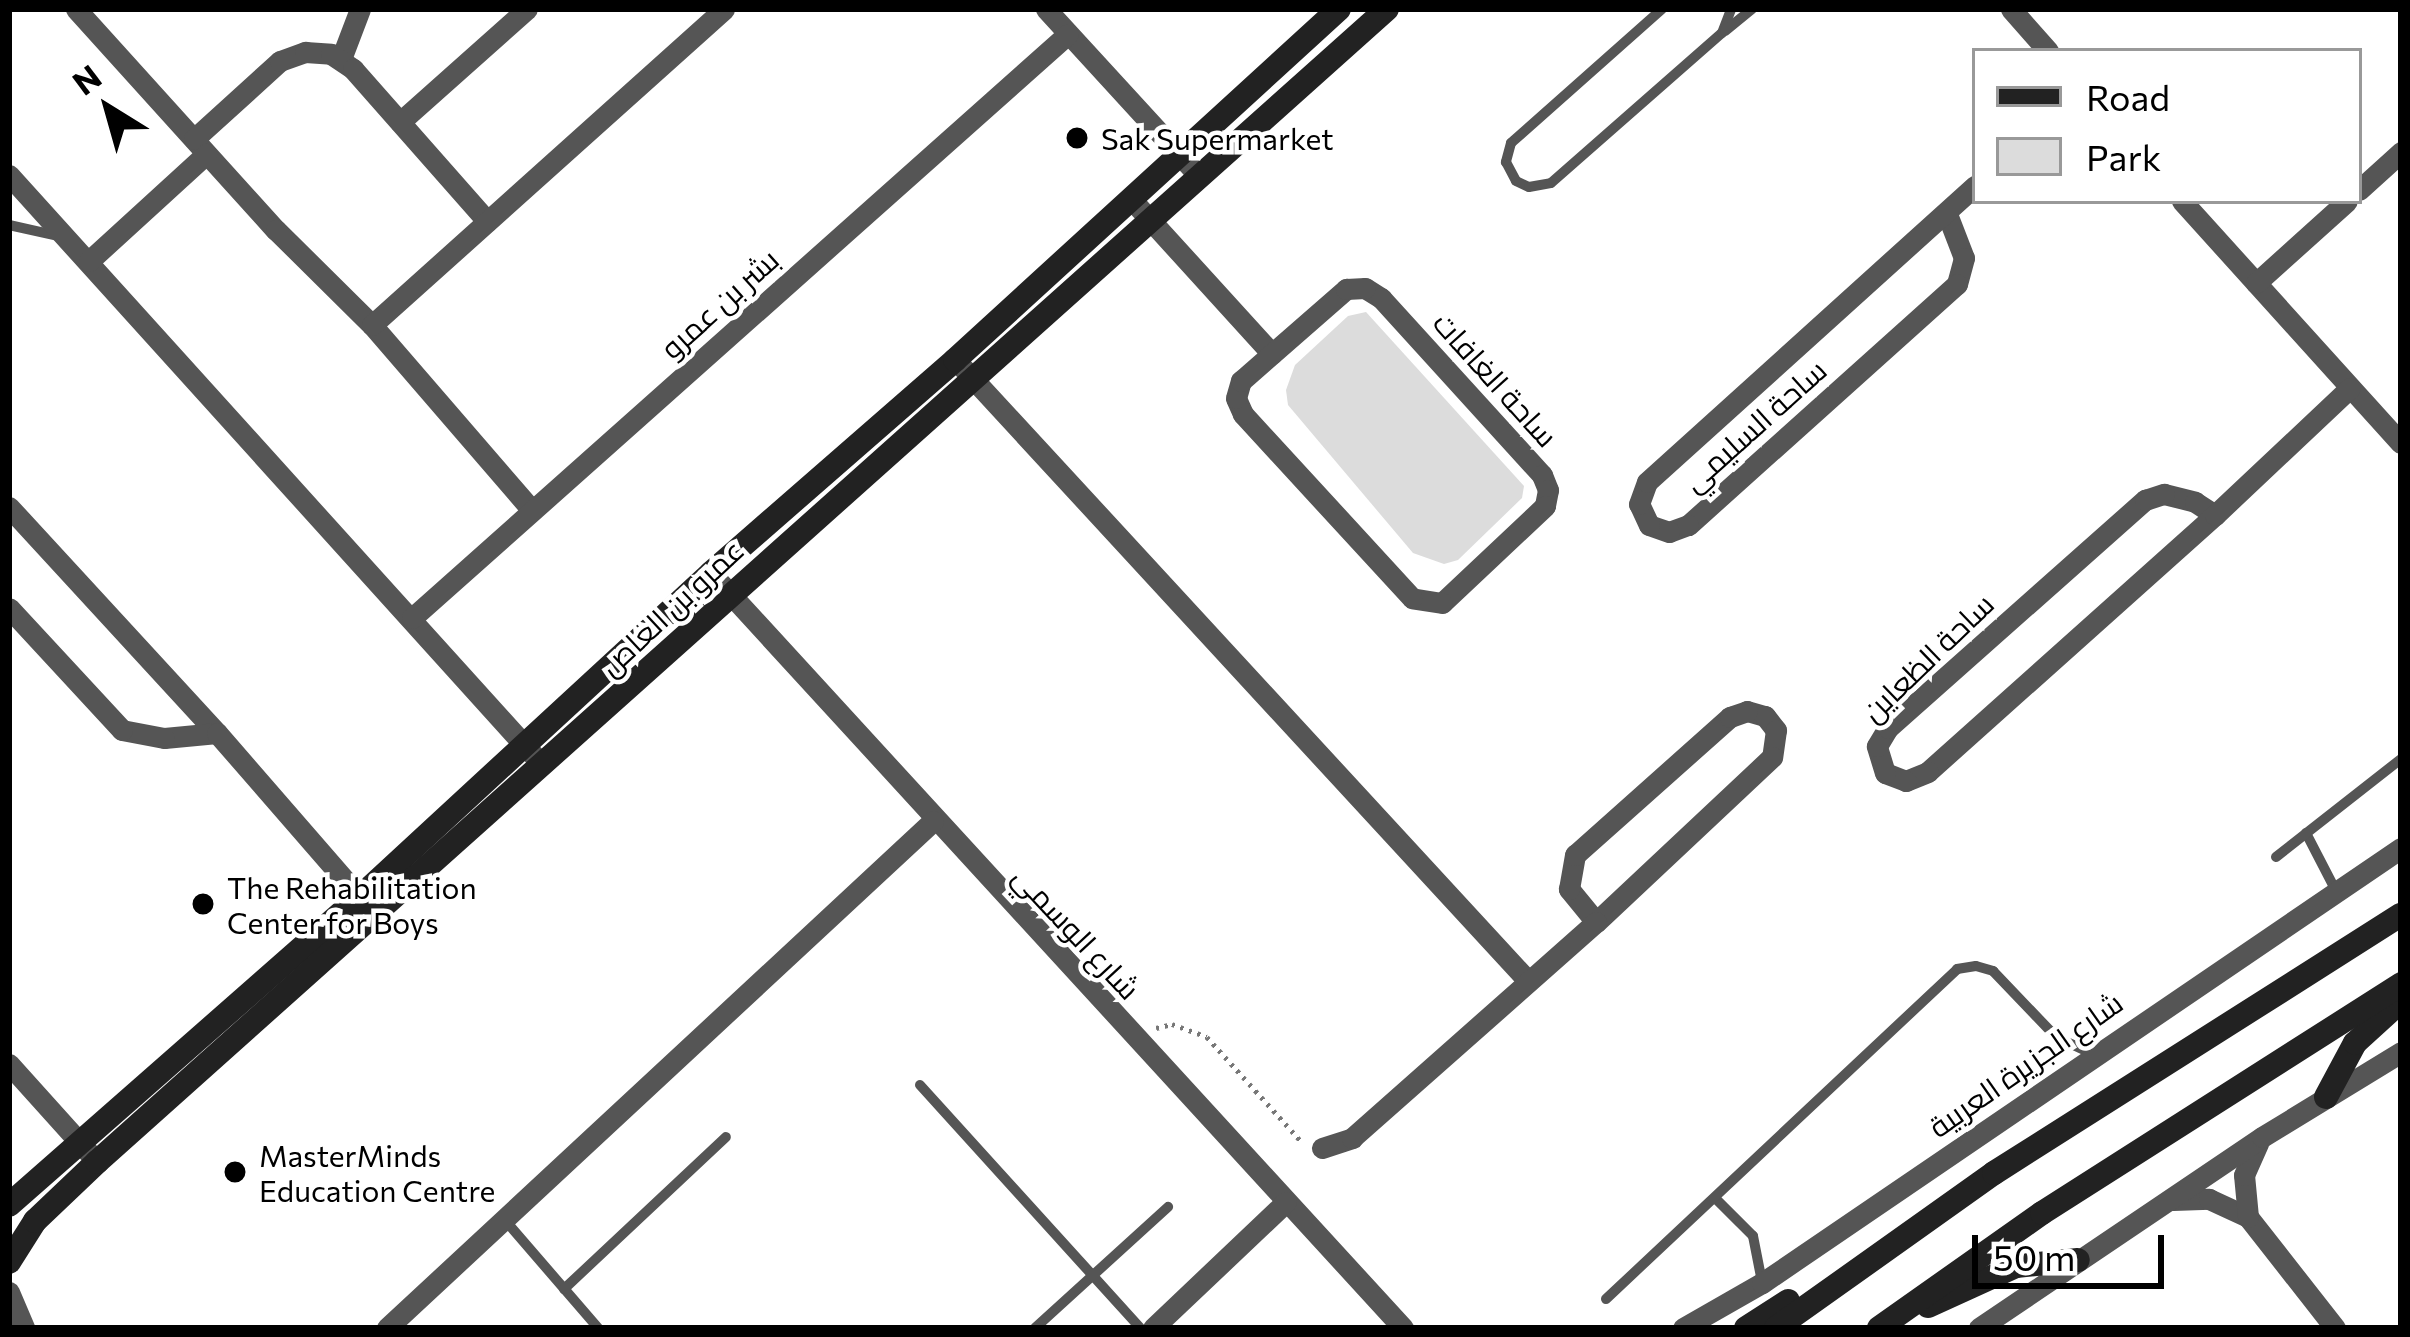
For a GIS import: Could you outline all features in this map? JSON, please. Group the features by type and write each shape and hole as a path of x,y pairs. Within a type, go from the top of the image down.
{"street":[{"path":"76,9 372,325 531,509"},
{"path":"341,58 360,9"},
{"path":"400,122 527,9"},
{"path":"372,325 724,9"},
{"path":"1046,9 1199,176"},
{"name":"عمرو بن العاص","path":"368,906 525,748 712,572 956,360 1339,9"},
{"name":"عمرو بن العاص","path":"9,1205 89,1153 368,906 544,766 730,592 975,381 1387,9"},
{"path":"2011,9 2045,48"},
{"name":"بشر بن عمرو","path":"412,618 1068,34"},
{"path":"89,261 280,61 318,51 341,58 487,221"},
{"path":"2362,187 2401,152"},
{"path":"9,176 544,766"},
{"name":"ساحة السليمي","path":"1947,214 1964,258 1957,284 1688,525 1669,532 1649,525 1639,504 1647,482 1972,189"},
{"path":"1132,200 1272,355"},
{"path":"2185,204 2401,443"},
{"path":"2256,284 2344,204"},
{"name":"ساحة الغافات","path":"1346,289 1374,292 1542,475 1548,490 1545,506 1451,598 1421,603 1238,406 1241,381 1272,355 1346,289"},
{"path":"956,360 1528,981"},
{"name":"ساحة الظعاين","path":"2215,515 2169,494 2145,500 1888,728 1876,753 1885,773 1906,781 1928,772 2215,515 2350,388"},
{"path":"9,507 368,906"},
{"name":"شارع الوسمي","path":"712,572 933,821 1403,1328"},
{"path":"9,608 122,730 164,738 217,733"},
{"path":"1322,1148 1352,1138 1596,922 1772,757 1776,730 1765,716 1747,711 1730,717 1575,855 1569,889 1596,922"},
{"path":"387,1328 933,821"},
{"name":"شارع الجزيرة العربية","path":"1682,1328 1762,1282 2401,848"},
{"path":"1776,1328 1994,1173 2401,915"},
{"path":"1888,1322 2042,1213 2401,984"},
{"path":"2326,1097 2342,1060 2401,1001"},
{"path":"1979,1328 2262,1137 2401,1052"},
{"path":"9,1064 89,1153"},
{"path":"2248,1217 2244,1175 2262,1137"},
{"name":"عمرو بن العاص","path":"9,1263 89,1153"},
{"path":"2166,1201 2209,1199 2248,1217 2336,1328"},
{"path":"1153,1328 1286,1202"},
{"path":"1888,1322 2016,1266 2078,1260"},
{"path":"9,1263 9,1291 24,1328"},
{"path":"1746,1328 1796,1297 1845,1275"}],"lane":[{"path":"1662,9 1511,143 1506,163 1516,181 1529,188 1551,183 1752,9"},
{"path":"1722,33 1731,9"},
{"path":"9,225 64,237"},
{"path":"2276,857 2396,762 2401,782"},
{"path":"2306,833 2336,889"},
{"path":"1606,1299 1717,1200 1895,1023 1958,969 1976,966 1993,971 2056,1037 2093,1054"},
{"path":"920,1085 1140,1328"},
{"path":"564,1288 726,1137"},
{"path":"1717,1200 1753,1236 1762,1282"},
{"path":"1035,1328 1168,1208"},
{"path":"504,1220 598,1328"}],"path":[{"path":"1130,1034 1172,1024 1207,1037 1294,1134 1322,1148"}],"green space":[{"path":"1366,312 1524,486 1522,498 1458,560 1444,564 1413,553 1288,405 1286,390 1295,365 1348,316"}],"place":[{"name":"Sak Supermarket","path":"1077,138"},
{"name":"The Rehabilitation Center for Boys","path":"203,904"},
{"name":"MasterMinds Education Centre","path":"235,1172"}]}
